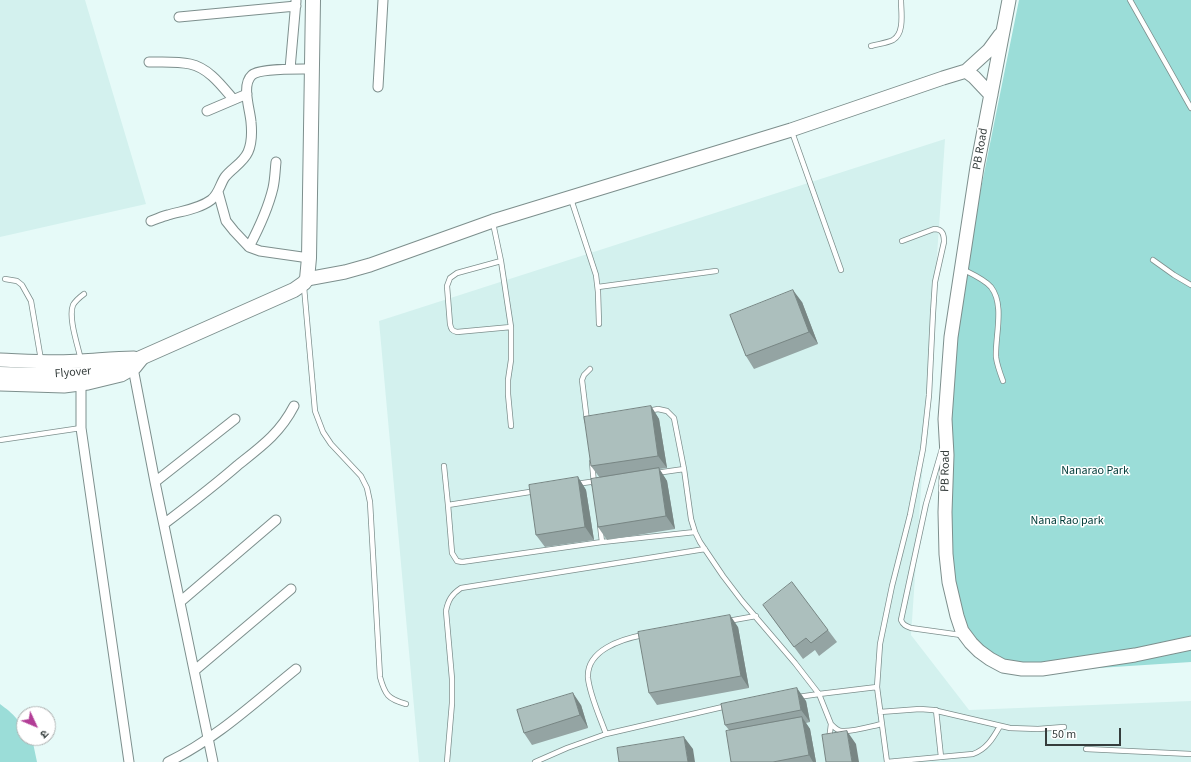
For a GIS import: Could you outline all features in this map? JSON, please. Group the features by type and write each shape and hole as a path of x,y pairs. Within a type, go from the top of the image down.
{"main road":[{"path":"305,281 309,258 314,0"},
{"name":"Flyover","path":"0,374 82,374 129,366 143,357 294,290 305,281"}],"street":[{"path":"378,87 383,0"},
{"name":"PB Road","path":"1009,0 977,167 951,337 946,419 946,554 949,582 957,616 962,631 975,647 990,659 1003,666 1022,670 1050,668 1191,643"},
{"path":"179,17 296,3 290,69"},
{"path":"305,281 370,265 493,222 791,130 966,71 989,50 1003,30"},
{"path":"148,62 175,62 196,66 210,74 233,100"},
{"path":"151,221 201,205 211,200 218,192 224,178 244,158 248,152 252,130 247,84 252,75 258,72 290,69 312,69"},
{"path":"966,71 974,77 991,95"},
{"path":"207,111 247,94"},
{"path":"249,247 269,200 273,186 276,162"},
{"path":"218,192 226,221 249,247 260,251 309,258"},
{"path":"0,360 41,362 143,357"},
{"path":"0,384 64,386 81,384 121,375 129,366"},
{"path":"129,366 214,762"},
{"path":"81,384 81,428 129,762"},
{"path":"164,524 212,487 269,439 284,423 294,406"},
{"path":"155,482 235,419"},
{"path":"180,602 276,520"},
{"path":"194,671 291,589"},
{"path":"168,762 209,739 296,669"}],"lane":[{"path":"871,46 893,40 898,35 901,26 901,0"},
{"path":"1130,0 1191,108"},
{"path":"791,130 841,270"},
{"path":"571,198 596,275 598,287 599,324"},
{"path":"493,222 501,261 511,327 511,360 508,380 511,426"},
{"path":"902,241 934,229 939,229 942,232 944,242 936,282 929,395 923,449 910,515 880,644 877,687 887,762 973,754 980,752 990,742 1000,726"},
{"path":"1153,260 1191,285"},
{"path":"501,261 457,273 450,278 447,286 450,324 454,332 511,327"},
{"path":"961,269 983,280 991,287 997,296 996,358 999,372 1003,381"},
{"path":"598,287 716,271"},
{"path":"5,279 16,281 22,285 31,301 41,362"},
{"path":"305,281 315,411 323,432 331,444 361,476 367,488 370,502 380,677 384,691 388,697 406,704"},
{"path":"82,361 73,323 72,312 76,300 84,294"},
{"path":"588,430 582,380 584,375 590,369"},
{"path":"644,412 658,409 667,411 674,418 684,469 691,519 695,532 723,576 795,662 818,694 831,724 835,728 842,731 882,724"},
{"path":"588,422 595,421"},
{"path":"0,440 81,428"},
{"path":"946,434 926,504 901,620 902,624 911,628 965,635"},
{"path":"592,459 595,489"},
{"path":"444,466 452,553 457,561 462,562 602,542 695,532"},
{"path":"654,473 684,469"},
{"path":"571,485 601,480"},
{"path":"448,505 540,490"},
{"path":"599,519 602,542"},
{"path":"447,762 452,703 452,679 446,611 448,602 453,594 461,588 705,549"},
{"path":"726,621 756,616"},
{"path":"606,734 591,692 588,678 593,660 601,651 620,640 651,634"},
{"path":"789,698 877,687"},
{"path":"535,762 567,748 606,734 731,706"},
{"path":"880,712 920,709 936,710 1021,730 1064,727"},
{"path":"936,710 941,757"},
{"path":"829,748 831,724"},
{"path":"1086,749 1191,754"}],"shaded area":[{"path":"0,0 85,0 146,204 0,237"},
{"path":"945,139 911,635 969,710 1191,701 1191,762 419,762 379,321"}],"green space":[{"name":"Nana Rao park","path":"1019,0 1191,0 1191,662 1021,673 962,639 942,525 950,342"},
{"path":"0,704 16,718 16,746 34,746 37,762 0,762"}],"building":[{"path":"793,290 809,332 746,356 730,315"},
{"path":"651,406 658,456 591,466 584,417"},
{"path":"659,468 666,516 598,527 591,479"},
{"path":"578,477 585,527 536,535 529,485"},
{"path":"792,582 828,630 811,643 806,638 794,647 763,605"},
{"path":"730,615 741,676 649,693 638,632"},
{"path":"797,688 801,710 725,725 721,704"},
{"path":"573,693 580,715 524,733 517,710"},
{"path":"802,717 809,755 773,762 731,762 726,731"},
{"path":"847,731 852,762 826,762 822,735"},
{"path":"684,737 688,762 619,762 617,748"}],"park label":[{"name":"Nanarao Park","path":"1095,471"}]}
